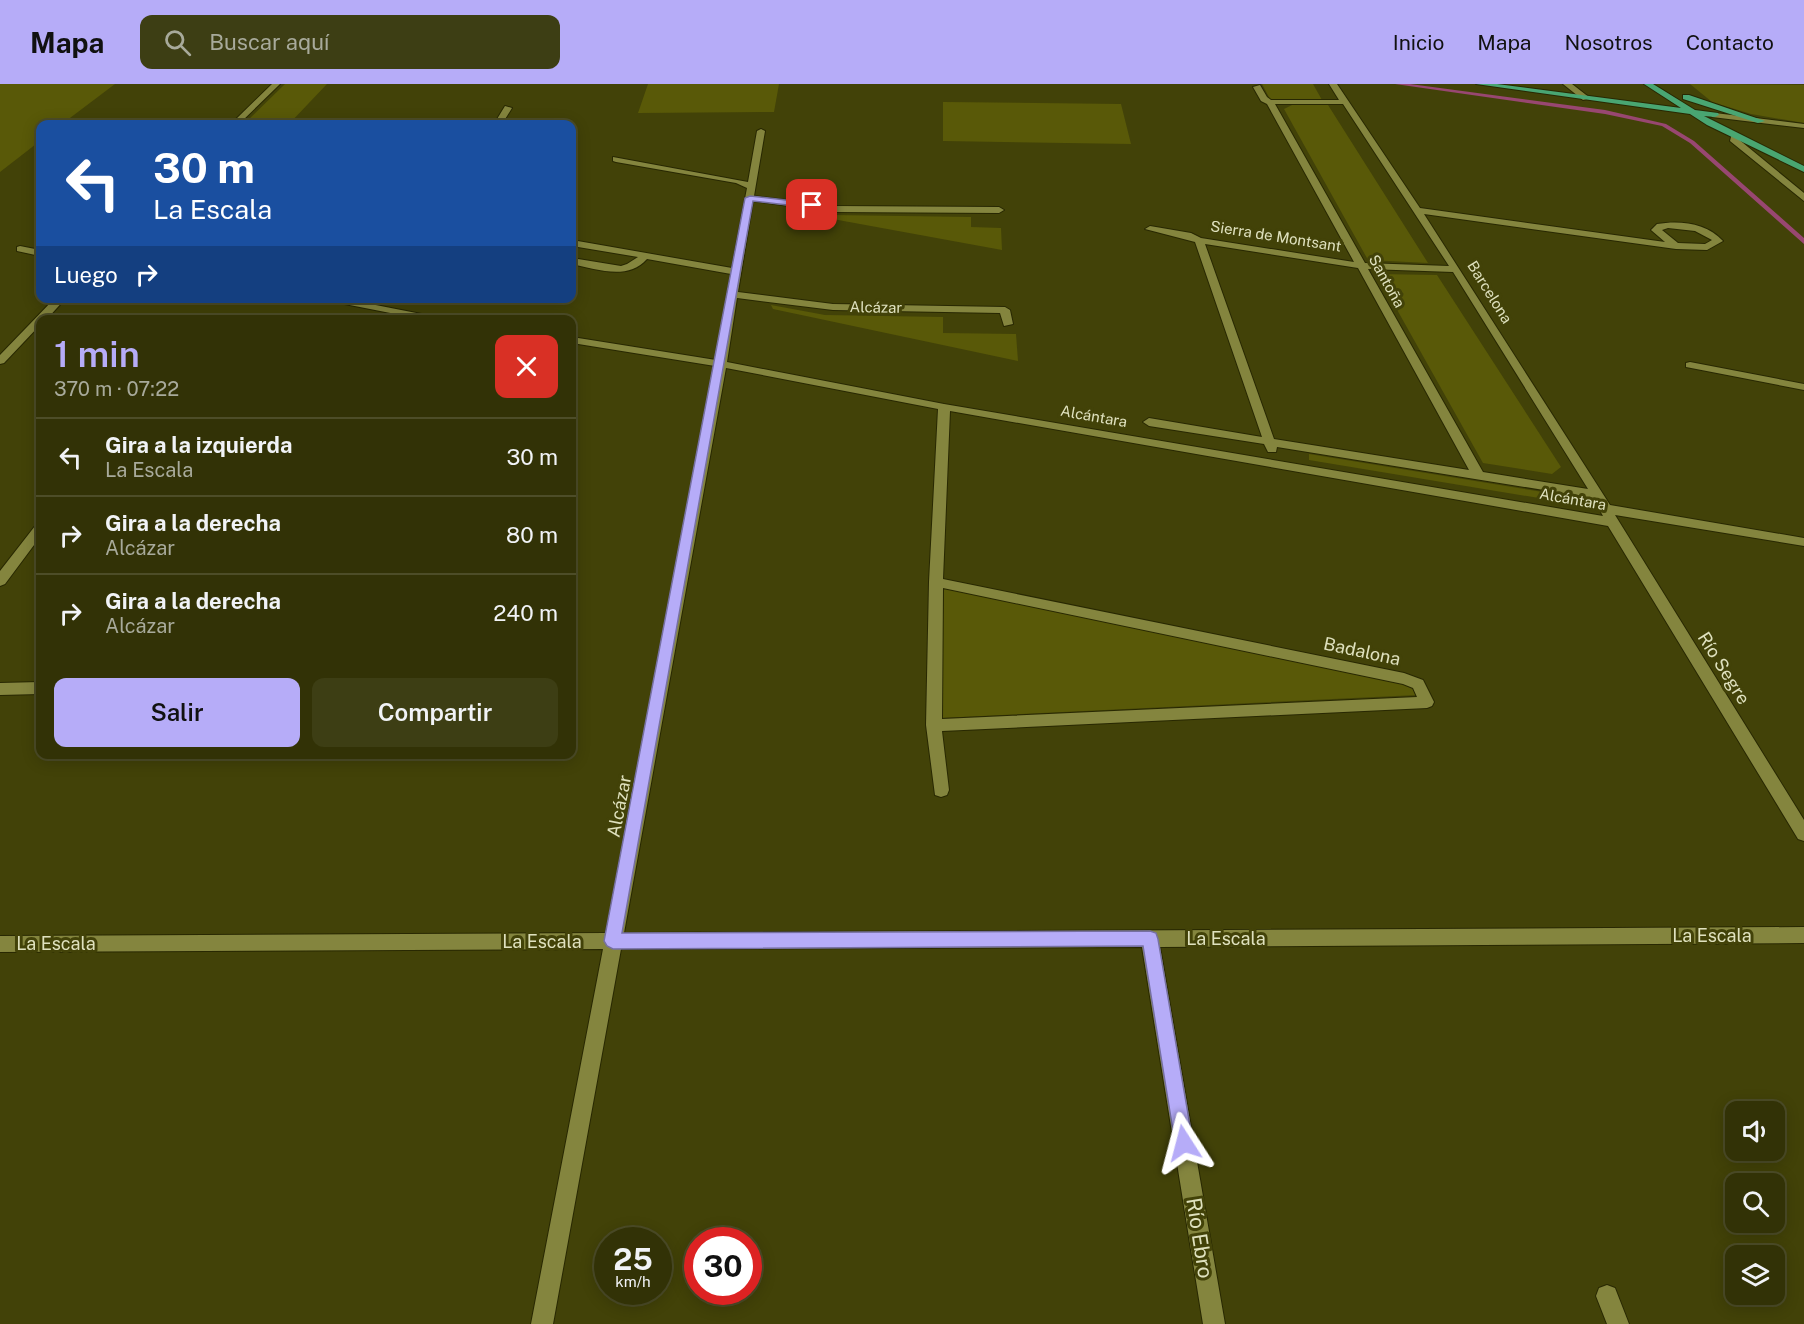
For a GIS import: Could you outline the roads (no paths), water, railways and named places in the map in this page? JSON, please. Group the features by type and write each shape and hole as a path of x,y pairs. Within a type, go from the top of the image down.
{"main road":[{"path":"1480,84 1715,115"},
{"path":"1650,106 1670,104 1651,86"},
{"path":"1651,86 1690,111 1804,169"},
{"path":"1673,88 1715,115 1804,161"},
{"path":"1686,98 1761,121"},
{"path":"1753,135 1752,128 1761,121"}],"street":[{"path":"239,120 276,84"},
{"name":"Barcelona","path":"1333,84 1456,269 1609,515"},
{"path":"1567,84 1586,98"},
{"name":"Santoña","path":"1257,87 1264,99 1270,102 1478,475"},
{"path":"1270,102 1345,102"},
{"path":"500,120 508,108"},
{"path":"1715,115 1804,126"},
{"name":"Alcázar","path":"542,1324 721,364 761,131"},
{"path":"1735,135 1733,139 1804,198"},
{"path":"616,159 738,181 752,187"},
{"path":"750,198 834,209 999,210"},
{"path":"1417,210 1676,246 1707,247 1718,241 1711,234 1677,224 1660,226 1656,230 1676,246"},
{"name":"Sierra de Montsant","path":"1150,229 1191,236 1198,240 1361,266 1456,269"},
{"name":"Sierra de Montsant","path":"1198,240 1276,464"},
{"path":"576,244 737,272"},
{"path":"20,249 36,252"},
{"path":"576,262 622,268 640,264 644,256"},
{"name":"Alcázar","path":"733,294 833,307 1005,310 1008,324"},
{"path":"45,315 56,303"},
{"path":"348,303 418,315"},
{"path":"388,310 392,303"},
{"path":"0,361 36,324"},
{"name":"Alcántara","path":"576,341 721,364 944,407 1276,464 1804,542"},
{"path":"1690,365 1804,387"},
{"path":"941,790 934,725 936,582 944,407"},
{"name":"Alcántara","path":"1149,422 1598,495"},
{"name":"Río Segre","path":"1609,515 1804,834"},
{"path":"0,581 36,534"},
{"name":"Badalona","path":"934,725 1427,702 1418,684 1404,679 936,582"},
{"path":"0,689 36,688"},
{"path":"1785,803 1804,808"},
{"name":"La Escala","path":"0,944 1804,935"},
{"name":"Río Ebro","path":"1150,939 1214,1324"},
{"path":"1607,1296 1618,1324"}],"waterway":[{"path":"1398,84 1605,112 1664,125 1692,142 1804,242"}]}
